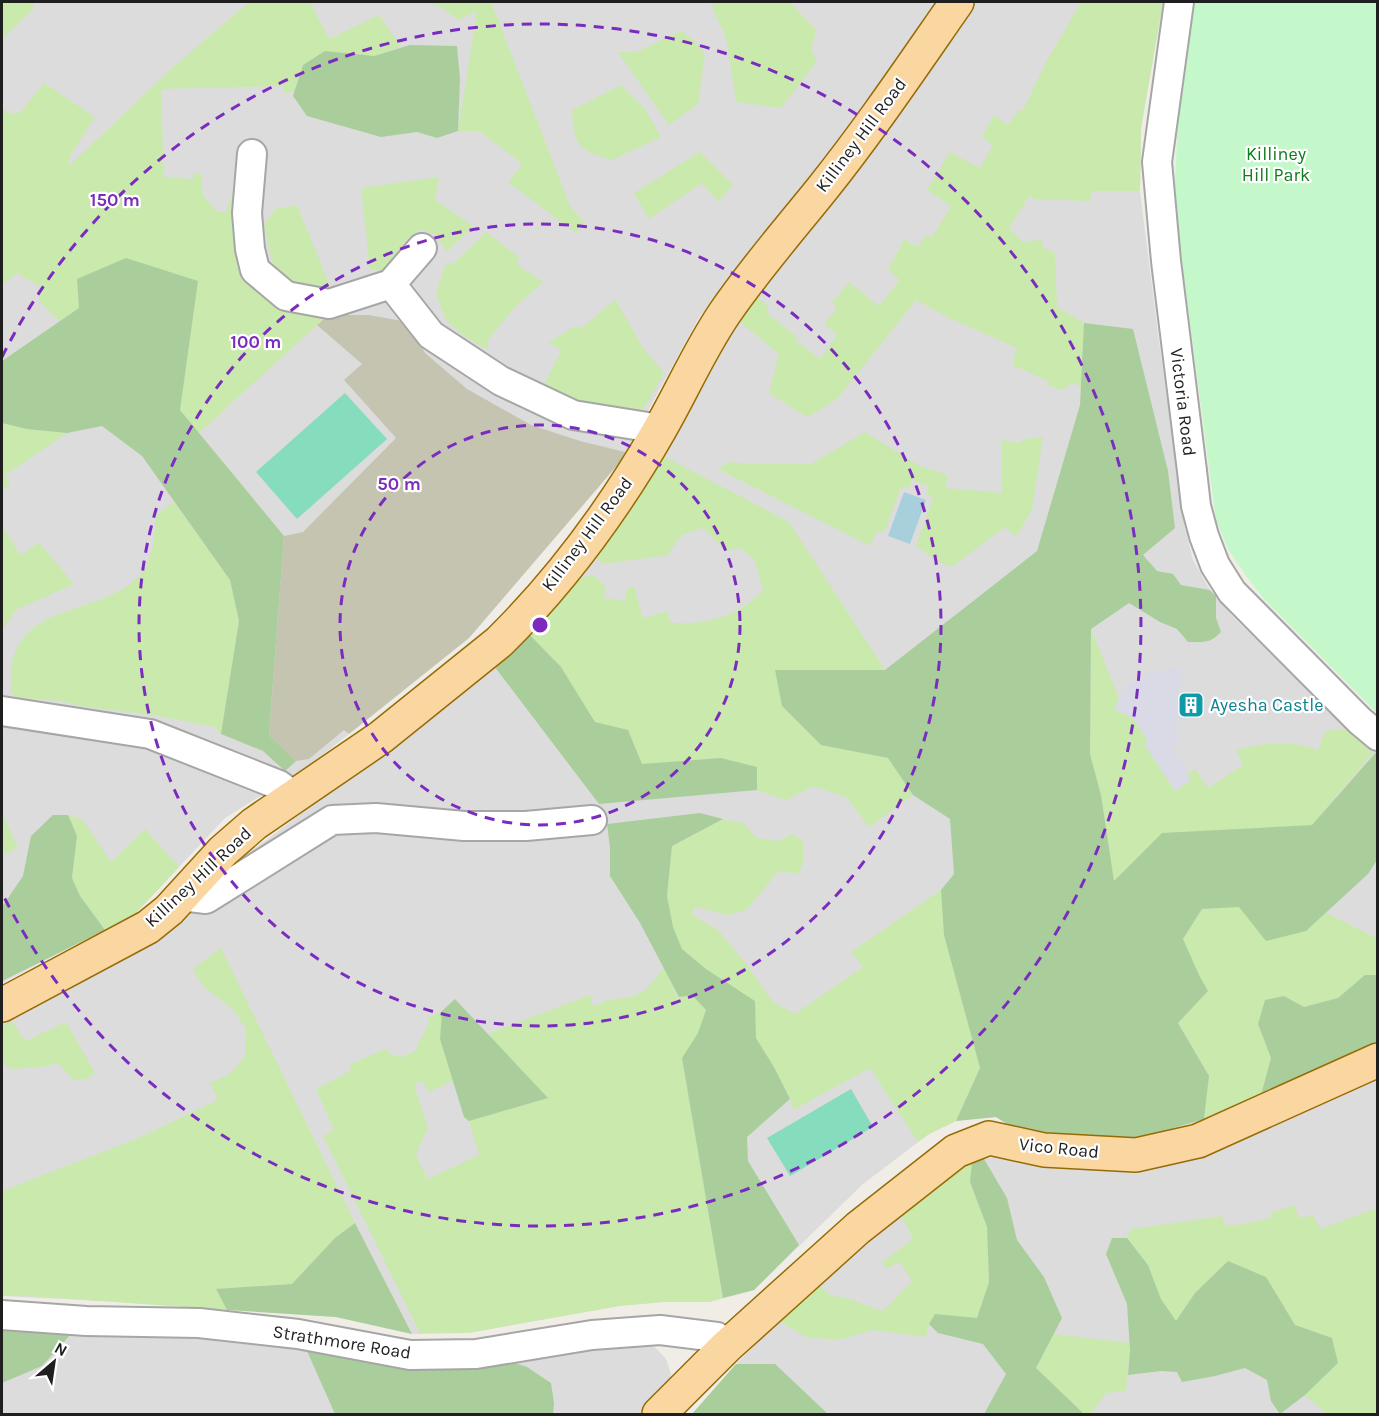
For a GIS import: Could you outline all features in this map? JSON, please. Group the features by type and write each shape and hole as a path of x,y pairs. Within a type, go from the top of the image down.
{"main road":[{"name":"Killiney Hill Road","path":"2,1005 148,927 169,910 223,851 254,825 381,737 499,642 568,563 616,500 660,429 724,313 823,188 957,2"},
{"name":"Vico Road","path":"726,1347 858,1228 956,1151 989,1138 1044,1150 1136,1155 1198,1141 1377,1060"},
{"path":"659,1414 726,1347"}],"street":[{"name":"Victoria Road","path":"1179,2 1157,162 1166,261 1187,436 1196,506 1204,536 1215,565 1232,592 1377,736"},
{"path":"252,154 247,213 250,249 255,270 286,296 329,304 391,284 422,248"},
{"path":"391,284 431,335 501,381 573,415 660,429"},
{"path":"2,711 150,734 279,785 294,796"},
{"path":"181,896 206,899 332,820 376,818 464,826 526,826 592,820"},
{"name":"Strathmore Road","path":"2,1315 86,1321 200,1323 298,1334 410,1355 476,1354 592,1335 660,1330 717,1337 726,1347"}],"shaded area":[{"path":"2,2 936,2 855,121 698,319 620,462 469,638 310,765 225,818 136,913 2,983"},
{"path":"974,2 1163,2 1141,128 1140,191 1185,528 1193,560 1210,590 1235,619 1377,750 1377,1046 1192,1124 1010,1126 996,1117 956,1121 929,1134 863,1184 754,1290 709,1302 663,1302 619,1306 468,1333 412,1334 336,1317 182,1305 2,1296 2,1021 219,875 368,766 478,674 730,320"},
{"path":"328,315 369,315 407,322 425,353 467,389 531,425 580,441 625,452 620,462 469,638 349,734 344,730 309,759 296,761 269,735 284,536 303,532 396,438 344,380 362,364 317,325"},
{"path":"1178,665 1183,679 1178,698 1185,717 1173,725 1181,738 1171,745 1187,769 1185,771 1191,780 1175,791 1144,744 1148,741 1133,718 1114,709 1125,686 1144,679 1143,675 1155,671 1157,674"},
{"path":"1377,1071 1377,1388 1344,1414 692,1414 740,1360 817,1283 900,1213 972,1162 1008,1154 1069,1166"},
{"path":"2,1327 248,1338 322,1346 642,1341 656,1348 666,1359 671,1374 669,1388 649,1414 2,1414"}],"green space":[{"path":"2,2 35,2 32,10 2,39"},
{"path":"249,2 310,2 329,39 379,15 401,47 374,56 325,51 303,65 294,92 284,93 283,86 161,89 164,177 193,179 194,173 201,173 203,196 217,212 226,212 238,177 243,249 328,315 199,433 180,410 198,281 80,308 59,321 39,301 39,286 17,273 4,284 2,283 2,107 10,114 21,112 44,83 95,117 70,156 69,166 171,69"},
{"path":"428,2 496,2 492,4 570,206 584,222 576,233 508,182 522,165 519,161 479,131 458,131 477,11 458,20 442,8"},
{"path":"710,2 790,2 816,30 811,50 817,61 781,108 736,102 726,38"},
{"path":"1081,2 1163,2 1141,128 1140,191 1092,191 1090,201 1034,199 1029,196 1009,228 1022,242 1041,240 1045,249 1055,253 1057,307 1084,323 1081,387 1073,383 1061,390 1048,385 1049,381 1012,365 1017,348 949,318 916,300 839,397 819,411 807,417 769,393 779,354 733,316 752,292 769,307 766,312 797,337 795,340 820,359 837,335 824,324 837,308 832,303 849,282 879,306 900,280 888,270 904,239 918,247 926,235 932,237 951,206 927,190 950,152 980,168 993,145 982,137 994,115 1008,125 1020,109 1023,110 1045,64"},
{"name":"Killiney Hill Park","path":"1192,2 1377,2 1377,713 1264,599 1228,549 1216,520 1174,201 1178,119"},
{"path":"681,31 696,42 705,55 698,104 669,125 618,52 637,52"},
{"path":"410,45 457,46 460,79 458,131 437,138 417,132 381,137 307,116 293,96 303,65 325,51 374,56"},
{"path":"621,85 645,109 661,137 612,160 584,149 576,139 572,110"},
{"path":"700,152 733,185 718,202 702,183 649,219 634,193"},
{"path":"439,177 435,200 473,226 447,252 436,235 421,229 407,239 382,271 370,269 361,188"},
{"path":"297,205 334,295 290,284 272,262 264,225 275,209"},
{"path":"486,232 520,258 516,264 543,282 515,307 488,340 488,350 461,334 446,320 436,294 445,265 454,263"},
{"path":"126,258 198,281 180,410 284,536 269,735 296,761 285,771 263,751 221,734 239,621 230,580 142,456 102,426 67,433 27,429 2,423 2,361 79,308 77,279"},
{"path":"615,299 643,348 664,373 643,410 592,404 543,386 562,350 548,343 577,325 581,329"},
{"path":"1084,323 1133,329 1168,471 1175,528 1143,555 1157,571 1173,574 1181,585 1210,590 1216,596 1216,618 1221,632 1206,642 1188,642 1177,629 1160,622 1129,603 1091,629 1090,754 1101,795 1114,881 1162,833 1312,825 1378,750 1377,860 1368,874 1306,931 1266,941 1239,907 1202,909 1183,939 1208,991 1178,1023 1209,1076 1204,1119 1131,1141 1054,1137 1010,1126 996,1117 956,1121 980,1068 944,935 941,890 954,874 950,819 913,795 888,758 821,745 782,706 775,670 885,670 1037,551 1080,405"},
{"path":"345,393 387,439 297,519 256,472"},
{"path":"2,423 27,429 67,433 5,475 10,484 2,491"},
{"path":"865,432 918,465 947,475 946,488 1002,493 1002,440 1019,443 1025,439 1043,437 1032,510 1016,537 1005,527 952,567 939,562 916,546 933,498 926,494 929,486 912,480 910,487 901,487 885,531 877,531 870,546 718,469 728,462 811,464"},
{"path":"658,453 789,522 885,670 775,670 782,706 821,745 888,758 913,795 869,827 847,798 814,786 786,800 757,790 756,767 721,758 642,764 628,731 595,722 561,667 527,632 570,580 593,575 606,587 603,598 625,601 627,588 634,587 643,618 668,611 669,622 678,623 696,623 724,616 740,609 763,591 754,559 740,548 726,551 703,528 682,535 667,555 603,564 587,550"},
{"path":"174,502 230,580 239,621 221,734 215,727 159,716 80,706 61,701 19,698 12,694 12,664 20,643 34,628 53,617 117,592 136,579 150,558 156,515"},
{"path":"2,525 20,555 39,543 74,584 16,610 2,631"},
{"path":"524,629 561,667 595,722 628,730 642,764 721,758 757,767 757,790 599,804 491,662"},
{"path":"1091,629 1119,698 1114,709 1133,718 1148,741 1144,744 1191,780 1187,775 1195,769 1208,788 1243,765 1236,750 1287,743 1318,750 1325,732 1340,729 1359,735 1376,749 1312,825 1256,829 1114,882 1101,795 1090,754"},
{"path":"2,812 18,848 2,855"},
{"path":"700,813 723,819 672,846 667,896 673,927 682,949 706,969 755,1001 756,1038 790,1099 747,1137 748,1161 799,1245 754,1290 723,1298 682,1058 698,1033 706,1010 692,995 679,997 640,923 610,876 607,824"},
{"path":"53,815 68,815 77,836 72,878 80,896 105,930 2,981 2,907 23,876 31,836"},
{"path":"68,815 83,820 111,862 145,829 179,867 136,913 105,930 80,896 72,878 77,836"},
{"path":"723,819 744,823 756,838 778,841 793,834 803,841 803,863 799,873 778,872 747,909 729,915 695,907 692,915 718,930 773,1002 795,1014 863,967 851,952 941,890 944,935 980,1068 956,1121 918,1142 870,1068 793,1110 774,1067 756,1038 755,1001 706,969 682,949 673,927 667,896 672,846"},
{"path":"1239,907 1306,931 1326,913 1377,938 1377,975 1365,975 1338,998 1304,1007 1284,996 1258,1024 1271,1058 1261,1095 1204,1118 1209,1076 1178,1022 1208,991 1183,939 1202,909"},
{"path":"221,948 355,1223 335,1238 292,1284 216,1289 227,1310 2,1296 2,1191 136,1139 218,1100 210,1083 230,1074 245,1056 246,1029 234,1010 203,986 193,969"},
{"path":"664,968 678,997 692,995 706,1010 698,1033 682,1058 723,1298 709,1302 663,1302 619,1306 468,1333 420,1333 323,1136 334,1130 316,1089 351,1071 349,1065 387,1048 388,1053 401,1057 415,1051 429,1023 427,1018 442,1011 440,1039 453,1081 429,1092 422,1081 414,1085 428,1127 416,1155 428,1179 479,1155 469,1121 548,1098 488,1034 587,996 594,997 590,1002 594,1006 607,1000 635,996 647,989"},
{"path":"1365,975 1377,975 1377,1046 1261,1095 1271,1058 1258,1024 1265,1000 1284,996 1304,1007 1338,998"},
{"path":"455,999 548,1098 469,1121 464,1117 440,1039 442,1011"},
{"path":"11,1021 26,1041 66,1022 95,1073 87,1079 73,1080 58,1063 42,1067 10,1069 2,1062 2,1027"},
{"path":"851,1089 873,1127 790,1176 767,1138"},
{"path":"984,1159 1007,1198 1017,1240 1044,1277 1062,1318 1036,1368 1084,1414 984,1414 1006,1374 983,1344 938,1333 929,1324 935,1314 977,1318 989,1282 987,1227 970,1182 972,1162"},
{"path":"972,1162 970,1183 987,1227 989,1282 977,1319 935,1315 929,1324 926,1337 872,1330 838,1340 806,1337 779,1321 817,1283 831,1296 847,1298 883,1311 912,1281 900,1262 887,1268 881,1263 913,1239 900,1213"},
{"path":"1294,1205 1299,1218 1313,1215 1320,1229 1377,1208 1377,1414 1327,1414 1305,1395 1338,1363 1295,1325 1266,1277 1228,1261 1195,1293 1176,1322 1161,1299 1148,1265 1127,1238 1131,1229 1222,1216 1225,1225 1237,1225 1271,1218 1270,1213"},
{"path":"355,1223 412,1334 336,1317 227,1310 216,1289 292,1284 335,1238"},
{"path":"1112,1238 1127,1238 1148,1265 1161,1299 1176,1321 1195,1293 1228,1261 1266,1277 1295,1325 1332,1338 1338,1363 1305,1395 1280,1414 1271,1401 1267,1380 1245,1368 1182,1382 1177,1372 1161,1371 1128,1375 1130,1350 1127,1304 1106,1254"},
{"path":"2,1327 72,1333 42,1366 2,1383"},
{"path":"1054,1334 1130,1343 1126,1391 1106,1393 1091,1414 1084,1414 1036,1368"},
{"path":"303,1342 500,1358 527,1367 551,1383 553,1414 335,1414"},
{"path":"736,1364 775,1364 828,1414 692,1414"}],"water":[{"path":"904,492 926,500 910,544 888,536"}],"place":[{"name":"Ayesha Castle","path":"1191,705"}]}
